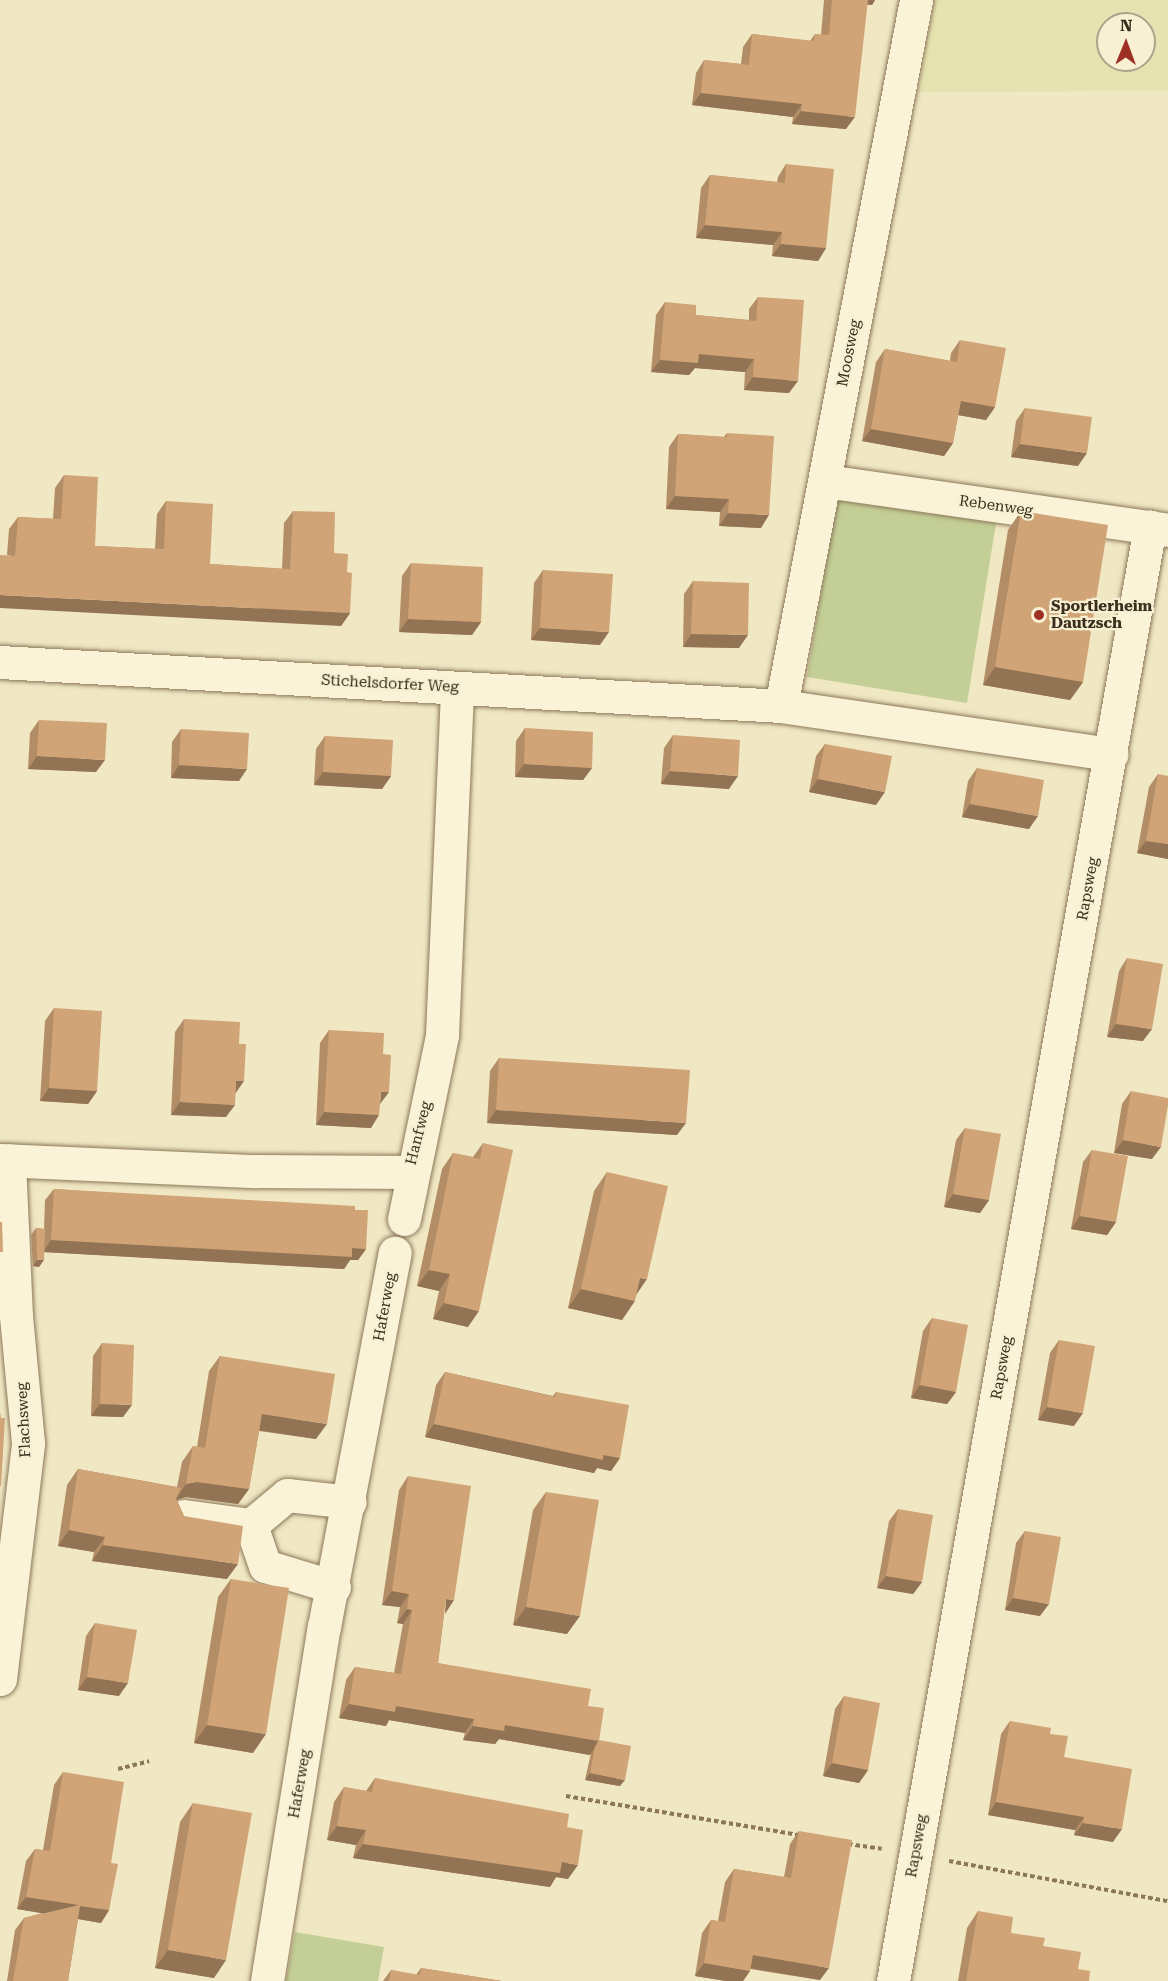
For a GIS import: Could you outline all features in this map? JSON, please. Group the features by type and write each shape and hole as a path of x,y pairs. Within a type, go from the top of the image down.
{"street":[{"name":"Moosweg","path":"781,706 916,0"},
{"name":"Rebenweg","path":"825,481 1159,528"},
{"name":"Rapsweg","path":"894,1981 1112,754 1159,528"},
{"name":"Stichelsdorfer Weg","path":"0,662 781,706"},
{"name":"Hanfweg","path":"5,1160 256,1171 412,1172 442,1035 458,688"},
{"path":"781,706 1112,754"},
{"name":"Flachsweg","path":"0,1679 28,1443 5,1160"},
{"path":"404,1219 412,1172"},
{"name":"Haferweg","path":"267,1981 394,1253"},
{"path":"184,1516 251,1525 287,1495 350,1502"},
{"path":"251,1525 265,1566 334,1587"}],"path":[{"path":"118,1769 149,1761"},
{"path":"566,1796 811,1837"},
{"path":"846,1843 1168,1900"}],"shaded area":[{"path":"935,0 1168,0 1168,91 918,92"}],"green space":[{"path":"837,497 996,523 967,703 807,677"},
{"path":"295,1932 384,1947 378,1981 286,1981"}],"building":[{"path":"832,0 868,0 855,117 801,111 802,104 701,93 704,60 749,65 752,34 814,41 815,34 829,35"},
{"path":"786,164 834,169 826,248 781,244 782,232 705,225 710,175 785,183"},
{"path":"758,297 804,300 798,381 753,377 754,359 699,354 698,363 660,360 665,302 696,305 696,315 756,321"},
{"path":"960,340 1006,348 995,407 961,401 953,443 871,429 885,349 957,362"},
{"path":"1025,408 1092,417 1087,453 1020,444"},
{"path":"727,433 774,436 769,515 728,513 729,499 675,496 678,434 727,437"},
{"path":"64,475 98,477 95,546 164,549 166,501 213,504 210,564 290,569 293,511 335,512 334,553 348,554 347,572 352,573 350,613 0,595 0,555 15,556 18,517 61,519"},
{"name":"Sportlerheim Dautzsch","path":"1021,511 1108,525 1083,682 995,667"},
{"path":"411,563 483,567 481,622 408,619"},
{"path":"543,570 613,574 609,632 540,628"},
{"path":"693,581 749,583 748,635 691,634"},
{"path":"39,720 107,723 105,760 37,756"},
{"path":"525,728 593,732 592,768 524,764"},
{"path":"181,729 249,733 247,769 179,765"},
{"path":"673,735 740,740 738,776 670,771"},
{"path":"325,736 393,740 391,776 323,772"},
{"path":"825,744 892,756 885,792 818,779"},
{"path":"977,768 1044,780 1038,816 970,804"},
{"path":"1158,774 1168,776 1168,844 1146,841"},
{"path":"1127,958 1163,964 1152,1029 1116,1024"},
{"path":"54,1008 102,1011 97,1091 49,1088"},
{"path":"184,1019 240,1022 239,1044 246,1044 244,1081 236,1081 235,1105 180,1102"},
{"path":"329,1030 384,1033 383,1054 391,1055 389,1092 381,1092 379,1115 324,1112"},
{"path":"499,1058 690,1070 686,1123 496,1110"},
{"path":"1131,1091 1168,1098 1161,1147 1123,1140"},
{"path":"965,1128 1001,1134 989,1200 953,1194"},
{"path":"483,1143 513,1150 479,1311 444,1303 450,1274 429,1270 453,1153 480,1159"},
{"path":"1092,1150 1128,1156 1116,1222 1080,1216"},
{"path":"607,1172 668,1186 647,1279 640,1278 635,1301 581,1289"},
{"path":"54,1189 355,1206 355,1210 368,1210 366,1249 352,1248 352,1257 51,1240"},
{"path":"0,1222 2,1222 3,1252 0,1252"},
{"path":"36,1228 45,1229 44,1260 37,1260"},
{"path":"932,1318 968,1325 956,1392 920,1385"},
{"path":"1059,1340 1095,1346 1083,1413 1047,1407"},
{"path":"102,1343 134,1345 132,1405 100,1404"},
{"path":"220,1356 335,1374 327,1424 262,1414 249,1489 197,1482 186,1484 193,1446 205,1448"},
{"path":"445,1372 555,1397 556,1392 629,1405 620,1458 603,1455 603,1460 434,1424"},
{"path":"0,1412 1,1418 5,1418 1,1486 0,1486"},
{"path":"78,1469 181,1488 176,1499 184,1516 243,1526 238,1564 103,1545 105,1537 69,1530"},
{"path":"408,1476 471,1486 454,1600 446,1599 438,1663 591,1689 588,1706 604,1708 599,1741 505,1725 504,1731 473,1726 474,1719 396,1706 395,1712 349,1704 355,1667 401,1674 412,1610 407,1609 409,1594 392,1591"},
{"path":"546,1492 599,1500 580,1616 526,1607"},
{"path":"898,1509 933,1515 922,1582 886,1576"},
{"path":"1025,1531 1061,1537 1049,1604 1013,1598"},
{"path":"231,1579 289,1588 266,1734 207,1725"},
{"path":"95,1623 137,1630 128,1683 87,1677"},
{"path":"844,1696 880,1703 868,1770 832,1763"},
{"path":"1010,1721 1051,1728 1050,1734 1068,1736 1064,1757 1132,1769 1122,1829 1083,1823 1084,1817 996,1802"},
{"path":"599,1740 631,1746 625,1780 590,1773 595,1747"},
{"path":"63,1772 124,1782 111,1863 118,1864 109,1910 80,1906 68,1981 13,1981 24,1918 79,1905 26,1897 35,1849 50,1851"},
{"path":"375,1778 569,1814 567,1827 583,1830 578,1865 562,1862 560,1873 363,1844 366,1830 337,1826 344,1787 372,1792"},
{"path":"193,1803 252,1813 226,1960 168,1950"},
{"path":"799,1831 852,1840 829,1968 753,1955 750,1971 704,1963 711,1920 725,1922 734,1869 791,1878"},
{"path":"978,1911 1013,1917 1011,1933 1045,1938 1043,1946 1081,1952 1078,1969 1090,1971 1089,1981 966,1981"},
{"path":"421,1968 502,1981 389,1981 391,1970 420,1975"}],"place":[{"name":"Sportlerheim Dautzsch","path":"1039,615"}]}
